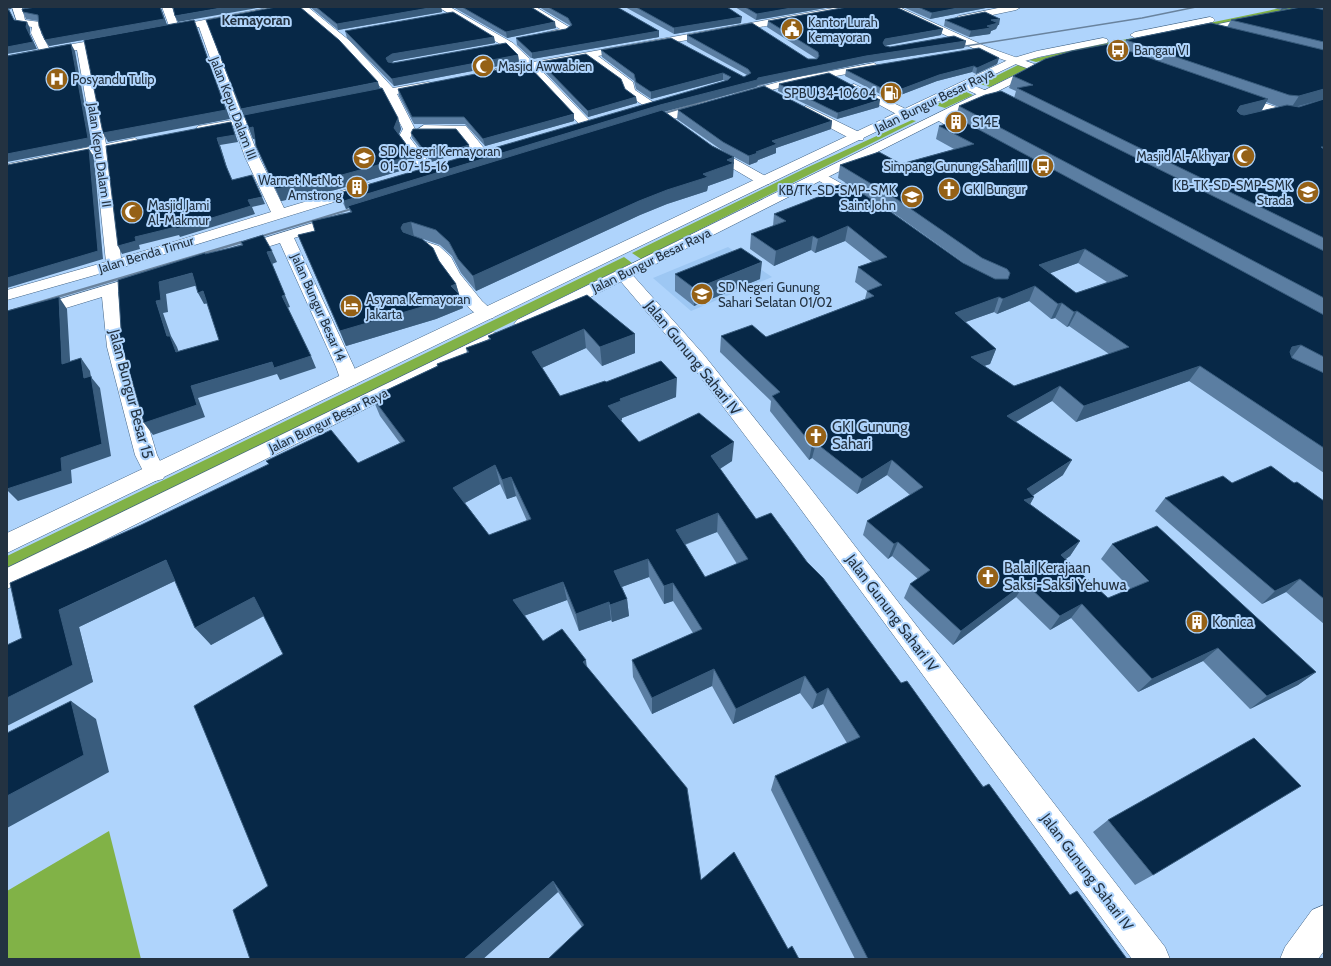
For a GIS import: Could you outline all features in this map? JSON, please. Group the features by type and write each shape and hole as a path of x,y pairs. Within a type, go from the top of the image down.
{"street":[{"path":"168,7 171,22 175,28"},
{"path":"159,31 287,7"},
{"path":"302,7 337,35 390,92 409,129"},
{"path":"495,47 566,31 565,28 529,7"},
{"path":"484,74 832,9 855,7"},
{"path":"891,7 983,49 1036,68"},
{"path":"930,24 1016,7"},
{"name":"Jalan Bungur Besar Raya","path":"7,544 1014,61 1037,54 1276,7"},
{"path":"18,9 21,24 37,24 36,33 45,52"},
{"path":"7,13 18,9 31,10"},
{"name":"Jalan Bungur Besar Raya","path":"7,579 1052,61 1297,11 1316,12"},
{"path":"442,12 455,14 507,44 530,65 585,123"},
{"path":"743,17 766,32"},
{"name":"Jalan Kepu Dalam III","path":"202,23 252,156 279,214"},
{"path":"1204,30 1224,35"},
{"path":"656,31 687,48"},
{"path":"337,35 353,32"},
{"path":"935,41 958,37"},
{"path":"7,59 120,38"},
{"name":"Jalan Kepu Dalam II","path":"81,46 101,149 114,265"},
{"path":"962,52 983,49"},
{"path":"1103,50 1127,58"},
{"path":"590,54 629,84 628,88 630,92 649,105"},
{"path":"624,130 670,121 724,100 762,88 886,64"},
{"path":"829,74 915,108 934,111 945,115 990,144"},
{"path":"344,101 438,83"},
{"path":"965,85 988,94 1018,109"},
{"path":"762,88 783,99"},
{"path":"1222,93 1279,112 1290,114 1324,104"},
{"path":"634,109 663,101"},
{"path":"797,106 858,137"},
{"path":"1255,119 1279,112"},
{"path":"192,131 284,113"},
{"path":"887,122 918,114 945,115"},
{"path":"570,127 599,119"},
{"path":"409,129 461,128 481,153"},
{"path":"409,129 404,138 427,169"},
{"path":"7,168 145,140"},
{"path":"698,141 734,165 764,181"},
{"path":"468,157 496,149"},
{"path":"412,174 441,165"},
{"path":"821,176 876,210"},
{"name":"Jalan Benda Timur","path":"7,295 114,265 383,183"},
{"path":"226,254 353,215"},
{"name":"Jalan Bungur Besar 14","path":"285,236 345,367 348,380"},
{"path":"414,243 433,249 445,260 452,275 476,304 487,314"},
{"path":"7,321 160,274"},
{"name":"Jalan Gunung Sahari IV","path":"623,274 697,359 799,490 1153,959"},
{"name":"Jalan Bungur Besar 15","path":"108,290 116,347 146,455 155,473"},
{"path":"1297,959 1324,922"}],"shaded area":[{"name":"SD Negeri Gunung Sahari Selatan 01/02","path":"728,247 772,277 691,311 653,278"}],"green space":[{"path":"1286,7 1305,7 1192,30 1185,28"},
{"path":"1181,29 1188,31 1096,48 1036,62 1029,60 1090,46"},
{"path":"1018,65 1028,68 990,87 980,84"},
{"path":"964,91 973,95 945,108 935,105"},
{"path":"912,120 916,121 641,259 632,253 806,168"},
{"path":"624,257 632,263 7,571 7,556"},
{"path":"109,831 141,959 7,959 7,891"}],"building":[{"path":"36,7 160,7 164,19 45,40 39,26 38,15 23,12 22,9"},
{"path":"173,7 227,7 175,16"},
{"path":"276,7 300,7 339,40 378,82 241,109 206,20"},
{"path":"316,7 435,7 337,24"},
{"path":"462,7 531,7 555,22 506,32"},
{"path":"548,7 617,7 659,31 532,53 516,38 566,29 572,25 568,18"},
{"path":"636,7 727,7 742,17 674,28"},
{"path":"745,7 797,7 757,14"},
{"path":"847,7 896,7 943,29 885,39 883,43 885,46 890,47 954,36 966,41 866,56 758,78 757,80 660,105 344,201 339,193 728,80 731,77 723,73 651,92 636,82 634,74 601,50 671,38 744,77 751,73 748,69 687,35 752,23 808,59 817,59 819,56 818,52 768,21"},
{"path":"918,7 963,7 932,13"},
{"path":"1301,7 1312,7 1324,10 1324,42 1231,20"},
{"path":"7,10 9,10 14,20 27,22 26,27 33,42 7,47"},
{"path":"453,12 494,37 392,54 386,58 388,62 393,63 506,43 518,55 392,79 345,31"},
{"path":"985,12 1000,19 991,20 998,23 987,26 991,28 971,31 945,20"},
{"path":"194,20 226,110 103,133 84,40"},
{"path":"1211,23 1324,50 1324,89 1299,96 1289,95 1126,40"},
{"path":"71,44 88,138 7,154 7,56"},
{"path":"1109,44 1268,99 1240,106 1237,111 1240,114 1244,115 1287,105 1299,107 1324,99 1324,147 1321,147 1324,149 1324,238 1017,88 1033,85 1013,76 1045,59 1072,51"},
{"path":"979,48 999,58 977,68 974,66 939,75 891,93 846,70"},
{"path":"586,54 621,79 625,89 636,97 588,111 540,62"},
{"path":"527,64 574,114 483,139 464,117 412,117 398,89"},
{"path":"829,73 880,100 838,113 779,84"},
{"path":"764,86 832,121 772,141 777,144 749,156 723,142 678,110"},
{"path":"382,88 398,118 394,128 414,155 331,178 276,189 256,146 253,127 249,128 244,115"},
{"path":"1001,91 1324,251 1324,298 959,106 985,95"},
{"path":"662,110 712,146 734,157 727,160 734,163 703,174 708,177 639,201 473,276 458,259 449,242 436,230 411,222 403,224 401,228 403,232 422,239 433,248 439,261 456,284 451,286 459,294 432,304 340,331 298,235 315,231 312,221 352,212 348,206"},
{"path":"961,120 1324,315 1324,357 1301,345 1292,347 1290,352 1292,358 1324,373 1324,448 1200,366 1084,406 1060,386 1007,416 1072,460 1027,489 1034,497 1024,500 1080,541 1061,555 1108,598 1149,581 1112,544 1157,526 1316,672 1267,696 1218,648 1152,679 1082,604 1060,616 1025,583 961,631 910,584 930,570 898,542 894,544 867,521 923,487 892,460 862,479 816,443 812,445 772,396 780,392 721,336 752,325 766,337 874,296 867,291 882,285 858,267 887,257 848,226 818,239 813,236 776,251 751,234 786,221 774,214 836,190 832,187 846,183 885,208 963,263 995,279 1008,279 1010,273 1007,269 982,258 898,200 840,165 879,152 901,164 974,144 939,126","holes":["1085,249 1128,276 1076,293 1039,265","1035,286 1058,304 1062,303 1074,312 1077,311 1129,347 1014,386 971,357 996,349 955,313 999,297 1003,299"]},
{"path":"231,122 235,135 217,138 226,166 232,180 252,175 262,197 248,200 251,206 176,229 176,227 135,237 136,241 118,246 106,146"},
{"path":"413,129 456,129 469,145 429,157 411,133"},
{"path":"89,149 98,251 7,278 7,165"},
{"path":"263,235 272,251 267,252 285,295 282,296 311,356 274,368 272,362 191,386 197,405 144,423 118,330 121,329 118,280 205,253 243,245 241,242","holes":["192,273 198,293 203,291 219,340 176,352 170,336 167,336 156,301 161,300 159,282"]},
{"path":"741,248 762,262 695,289 675,274"},
{"path":"587,295 635,334 600,347 584,329 532,352 560,396 605,381 606,382 661,361 677,378 620,399 621,401 608,406 639,442 699,413 734,442 711,456 756,519 771,513 807,562 823,578 901,683 907,681 983,787 989,784 1070,895 1077,891 1127,959 868,959 775,776 860,737 828,688 817,694 805,676 736,709 714,669 652,698 632,660 702,629 673,583 664,586 648,559 614,571 627,599 610,605 609,602 576,614 563,582 513,600 543,641 562,629 586,660 583,662 687,788 701,880 734,852 788,949 792,946 799,959 548,959 584,925 553,881 464,959 250,959 233,910 268,886 194,706 283,654 254,597 195,628 166,560 59,610 73,665 7,698 7,645 22,638 10,583 141,525 269,464 266,461 331,430 358,463 405,441 372,397 438,366 437,364 469,352 466,348 491,339 488,336","holes":["495,465 502,480 511,477 531,519 489,535 453,488","718,513 748,559 705,577 676,530"]},
{"path":"59,297 62,364 81,358 84,378 91,376 102,444 61,458 62,471 7,489 7,311"},
{"path":"1271,466 1294,483 1297,482 1324,501 1324,599 1300,579 1275,591 1165,498 1223,476 1232,483"},
{"path":"71,701 84,755 7,796 7,733"},
{"path":"1254,738 1301,786 1153,875 1108,820"}],"railway":[{"path":"953,48 1142,18 1196,7"},
{"path":"691,105 774,81"},
{"path":"655,116 695,104"},
{"path":"239,243 361,206"},
{"path":"7,312 242,242"}],"place":[{"name":"Kantor Lurah Kemayoran","path":"792,29"},
{"name":"Bangau VI","path":"1118,50"},
{"name":"Masjid Awwabien","path":"483,66"},
{"name":"Posyandu Tulip","path":"57,79"},
{"name":"SPBU 34-10604","path":"891,93"},
{"name":"S14E","path":"956,122"},
{"name":"Masjid Al-Akhyar","path":"1244,156"},
{"name":"SD Negeri Kemayoran 01-07-15-16","path":"364,158"},
{"name":"Simpang Gunung Sahari III","path":"1043,166"},
{"name":"Warnet NetNot Amstrong","path":"357,187"},
{"name":"GKI Bungur","path":"949,189"},
{"name":"KB-TK-SD-SMP-SMK Strada","path":"1308,192"},
{"name":"KB/TK-SD-SMP-SMK Saint John","path":"912,197"},
{"name":"Masjid Jami Al-Makmur","path":"132,212"},
{"name":"SD Negeri Gunung Sahari Selatan 01/02","path":"702,294"},
{"name":"Asyana Kemayoran Jakarta","path":"351,306"},
{"name":"GKI Gunung Sahari","path":"816,436"},
{"name":"Balai Kerajaan Saksi-Saksi Yehuwa","path":"988,577"},
{"name":"Konica","path":"1197,622"}],"district":[{"name":"Kemayoran","path":"256,20"}]}
